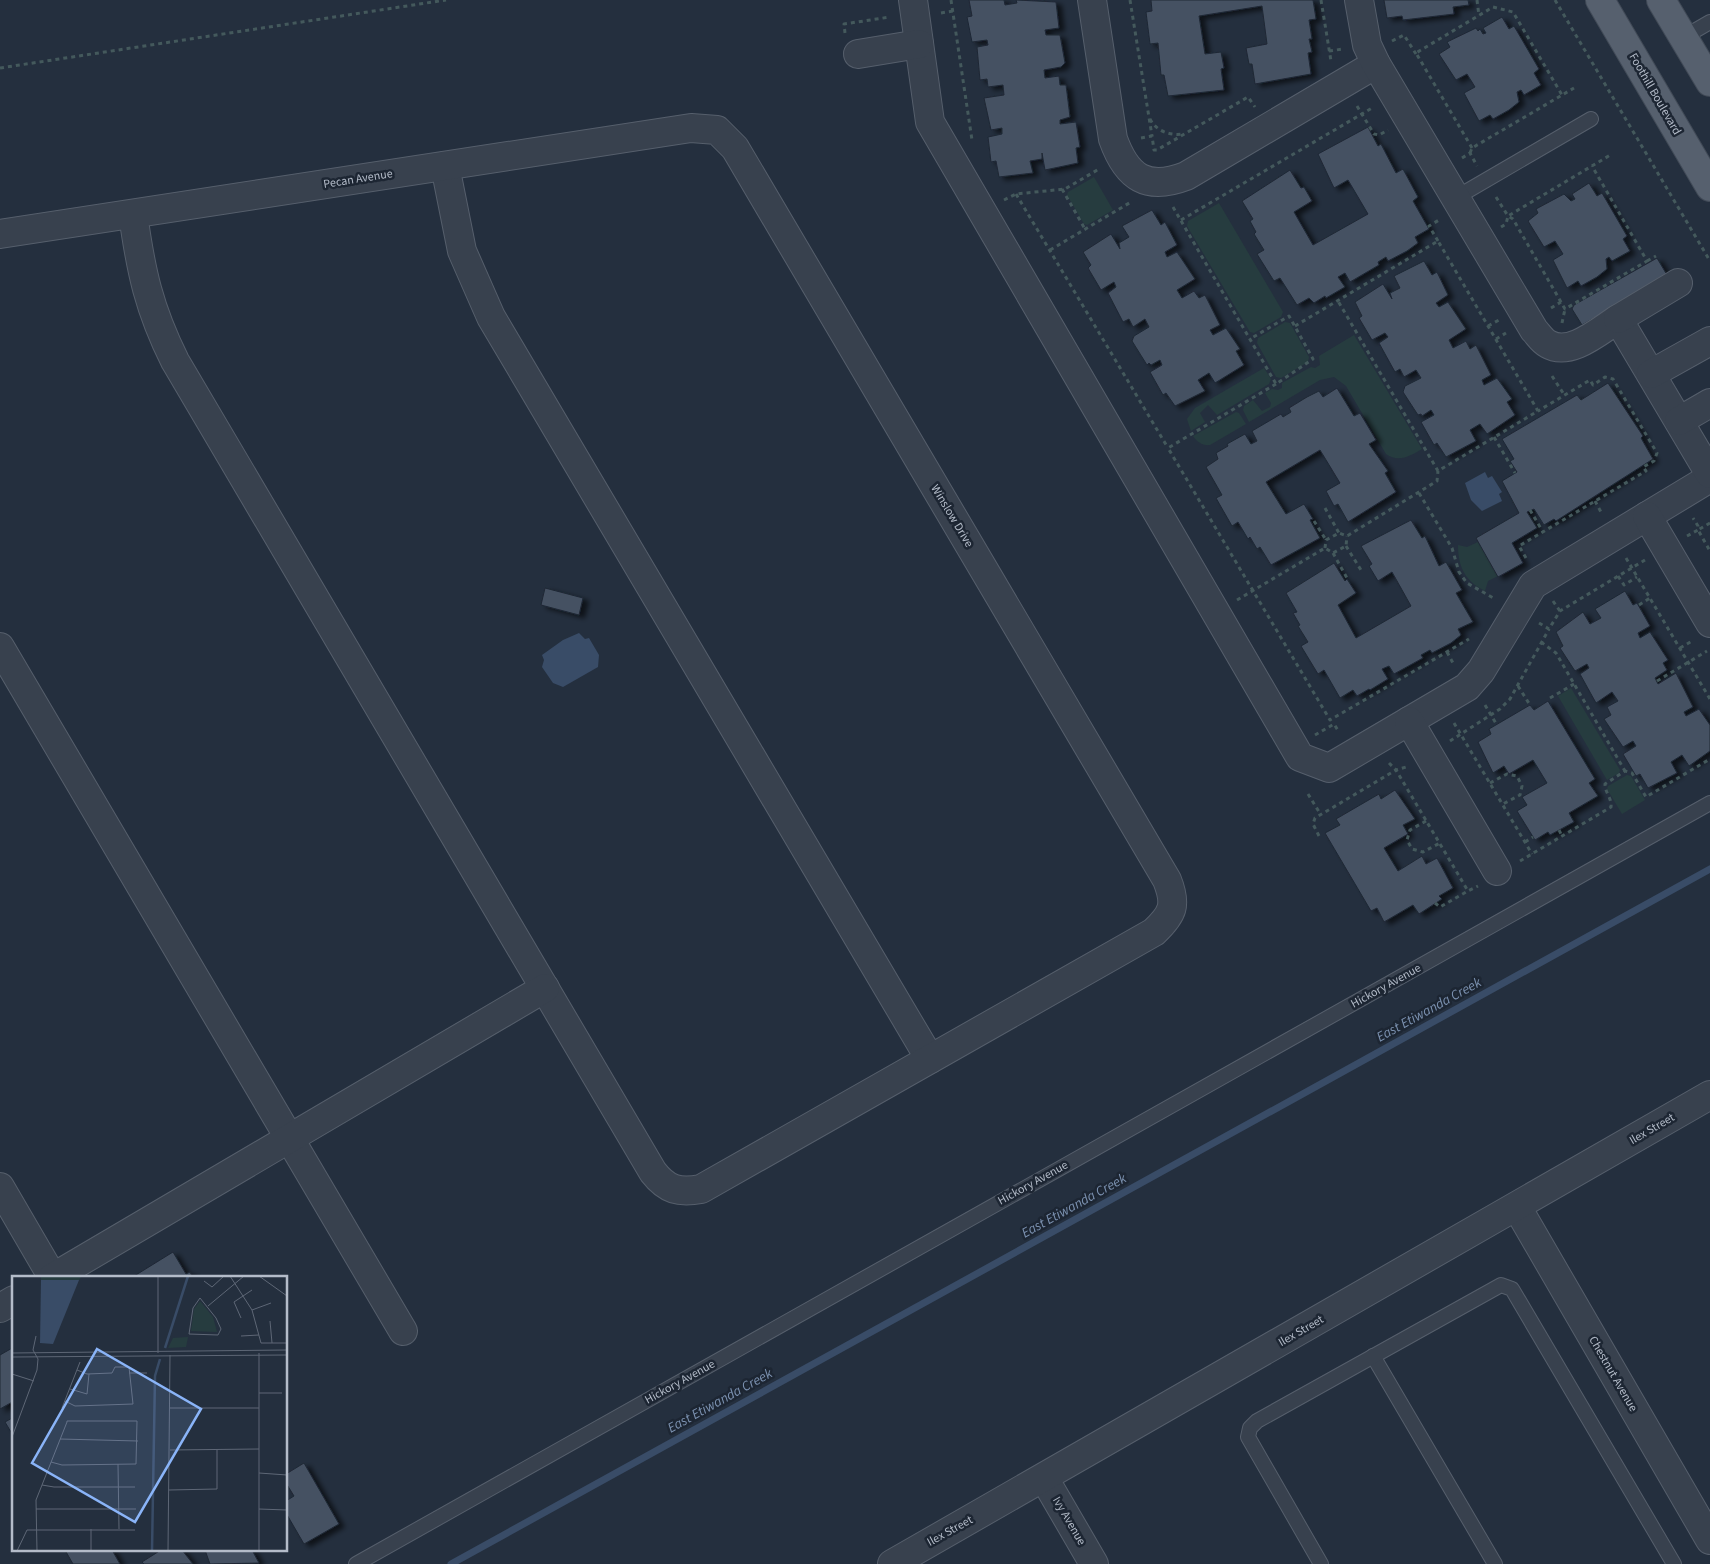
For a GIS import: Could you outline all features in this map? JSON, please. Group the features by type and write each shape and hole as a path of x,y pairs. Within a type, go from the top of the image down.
{"main road":[{"name":"Foothill Boulevard","path":"1600,0 1710,187"},
{"path":"1662,0 1710,82"}],"street":[{"path":"1092,0 1113,140 1120,161 1133,175 1156,184 1186,176 1376,64"},
{"path":"1359,0 1367,45 1376,64 1534,330 1546,343 1558,348 1573,346 1678,283"},
{"path":"906,8 919,44 930,122 1300,757 1329,768 1467,687 1481,671 1533,585 1710,476 1618,319"},
{"path":"852,46 919,44"},
{"name":"Pecan Avenue","path":"0,234 691,128 705,127 717,130"},
{"name":"Winslow Drive","path":"717,130 735,148 1167,880 1173,895 1172,910 1165,922 1154,932 930,1059"},
{"path":"133,214 147,295 160,330 175,361 654,1172 662,1183 672,1190 687,1192 701,1189 930,1059 491,317 462,252 445,166"},
{"path":"1655,381 1710,341"},
{"path":"1655,381 1710,358"},
{"path":"1679,421 1710,403"},
{"path":"1647,516 1705,630"},
{"path":"0,647 404,1331"},
{"path":"1409,721 1499,872"},
{"path":"56,1276 545,988"},
{"name":"Ilex Street","path":"892,1564 1709,1099"},
{"path":"0,1187 52,1276"},
{"name":"Chestnut Avenue","path":"1517,1208 1710,1540"},
{"path":"0,1308 12,1301"},
{"name":"Ivy Avenue","path":"1044,1478 1094,1564"}],"lane":[{"path":"1684,37 1710,22"},
{"path":"1456,197 1591,119"},
{"name":"Hickory Avenue","path":"356,1564 1710,803"},
{"path":"1321,1564 1248,1437 1250,1428 1257,1421 1500,1285 1512,1289 1674,1564"},
{"path":"1373,1356 1495,1564"}],"path":[{"path":"0,68 446,0"},
{"path":"951,0 972,142"},
{"path":"1130,0 1154,150 1248,97 1259,114"},
{"path":"1321,0 1329,51"},
{"path":"1477,0 1479,16"},
{"path":"1556,0 1710,261"},
{"path":"1472,148 1416,54 1493,7 1513,12 1562,95"},
{"path":"852,46 844,24 906,8"},
{"path":"1461,158 1470,153 1472,148 1574,88"},
{"path":"1180,220 1376,106"},
{"path":"1148,114 1153,124 1161,130 1169,134 1185,134"},
{"path":"1137,138 1152,136"},
{"path":"1470,153 1480,170"},
{"path":"1508,216 1612,154"},
{"path":"1592,166 1647,261"},
{"path":"997,197 1000,202 1016,194 1065,189 1104,167"},
{"path":"1062,189 1085,229"},
{"path":"1016,194 1252,592 1344,740"},
{"path":"1496,197 1508,216 1513,219 1565,309 1656,256"},
{"path":"1168,199 1276,384"},
{"path":"1050,250 1133,201"},
{"path":"1295,326 1438,241 1538,411"},
{"path":"1338,301 1438,471 1437,481 1419,494 1347,536"},
{"path":"1168,448 1313,360 1289,316 1250,339"},
{"path":"1552,376 1564,396"},
{"path":"1438,471 1590,380 1593,385 1605,377 1613,379 1657,453 1654,461 1643,467 1646,471 1519,546 1529,563"},
{"path":"1494,437 1515,473"},
{"path":"1419,494 1452,548 1459,572 1467,583 1501,602"},
{"path":"1325,508 1339,532 1347,536"},
{"path":"1688,509 1710,551"},
{"path":"1530,510 1543,532"},
{"path":"1314,521 1326,540 1325,548"},
{"path":"1684,537 1710,523"},
{"path":"1326,540 1339,532"},
{"path":"1347,536 1346,546 1361,570"},
{"path":"1333,553 1346,546"},
{"path":"1233,602 1325,548"},
{"path":"1325,548 1333,553 1347,578"},
{"path":"1625,556 1710,699"},
{"path":"1442,746 1491,715 1510,699 1560,611 1652,556"},
{"path":"1618,576 1624,585 1638,577"},
{"path":"1638,605 1650,598"},
{"path":"1536,621 1549,628"},
{"path":"1680,648 1705,630"},
{"path":"1313,737 1333,722 1470,638"},
{"path":"1541,642 1556,653 1625,771 1632,773 1646,797 1710,759"},
{"path":"1657,681 1707,651"},
{"path":"1550,698 1574,684"},
{"path":"1518,686 1530,705"},
{"path":"1491,715 1497,725"},
{"path":"1460,733 1532,854"},
{"path":"1388,760 1393,769 1396,770 1468,891"},
{"path":"1319,836 1313,824 1315,818 1396,770 1409,766"},
{"path":"1435,903 1440,907 1611,807 1612,802 1605,790 1605,784 1625,771"},
{"path":"1490,783 1507,774 1517,776 1522,786 1520,796 1503,804"},
{"path":"1308,794 1320,815"},
{"path":"1426,821 1410,830 1407,840 1412,849 1424,852 1440,843"},
{"path":"1559,830 1562,836"},
{"path":"1525,842 1533,837"}],"green space":[{"path":"1094,177 1113,210 1087,225 1084,224 1067,195 1068,192"},
{"path":"1219,203 1283,312 1281,317 1254,333 1250,332 1187,226 1188,221"},
{"path":"1285,322 1290,323 1309,357 1308,362 1281,378 1276,377 1257,343 1258,338"},
{"path":"1354,335 1422,449 1409,456 1400,458 1391,457 1386,454 1346,386 1334,377 1320,380 1249,422 1243,410 1244,406 1253,400 1262,411 1270,407 1271,403 1265,393 1272,389 1278,390 1282,388 1282,383 1311,367 1315,368 1320,365 1319,356"},
{"path":"1264,368 1271,379 1269,384 1217,415 1208,405 1200,413 1205,422 1191,431 1187,419 1195,408"},
{"path":"1236,412 1239,413 1246,424 1210,445 1200,443 1193,436"},
{"path":"1478,542 1498,576 1488,581 1485,591 1472,583 1468,578 1461,567 1458,553 1458,545 1467,547"},
{"path":"1571,688 1620,770 1619,773 1607,780 1558,696"},
{"path":"1627,775 1631,776 1645,800 1622,814 1607,789 1608,786"}],"water":[{"path":"1485,472 1488,478 1492,476 1502,492 1499,494 1502,501 1482,511 1471,500 1465,483"},
{"path":"579,633 585,639 589,638 599,655 598,667 563,687 553,683 542,667 544,660 542,655 563,640"}],"building":[{"path":"969,0 1004,0 1005,5 1017,3 1016,0 1056,2 1059,28 1045,30 1046,35 1060,35 1065,63 1061,67 1044,70 1045,78 1059,76 1060,85 1066,85 1070,117 1060,120 1060,124 1076,122 1080,147 1076,148 1078,163 1045,170 1042,153 1042,159 1030,161 1033,173 999,177 996,161 991,162 988,137 1002,134 1002,128 991,130 984,98 1004,95 1003,85 988,87 987,79 980,80 977,47 988,45 987,40 972,42 967,17 972,16"},
{"path":"1151,0 1313,0 1316,19 1309,20 1312,39 1309,39 1312,52 1308,53 1311,74 1255,84 1252,64 1249,64 1246,48 1267,44 1262,6 1199,16 1205,54 1221,52 1224,68 1221,69 1224,90 1168,96 1164,75 1161,75 1158,43 1150,44 1146,12 1152,11"},
{"path":"1384,0 1468,0 1469,5 1453,7 1454,14 1403,20 1402,16 1387,18"},
{"path":"1502,17 1509,29 1514,26 1539,69 1534,73 1541,85 1524,95 1521,90 1517,92 1519,102 1509,110 1493,119 1490,115 1479,121 1464,93 1475,87 1467,74 1456,80 1439,54 1450,47 1447,42 1476,28 1478,31 1480,29 1483,34 1486,33 1483,28"},
{"path":"1368,127 1378,146 1381,144 1396,173 1403,169 1418,197 1413,201 1429,229 1415,237 1418,243 1407,251 1388,261 1386,257 1378,262 1379,265 1350,282 1345,273 1338,277 1345,287 1326,298 1325,296 1314,303 1309,298 1297,305 1280,278 1274,281 1257,254 1264,250 1254,234 1256,232 1250,221 1253,219 1242,201 1290,170 1301,188 1304,187 1312,201 1294,212 1313,245 1368,214 1348,180 1334,188 1318,154"},
{"path":"1589,183 1597,196 1602,193 1627,236 1623,239 1630,251 1612,261 1609,257 1606,259 1607,269 1597,277 1581,286 1578,281 1567,288 1553,260 1563,254 1555,241 1544,247 1528,221 1538,213 1536,209 1564,194 1571,201 1575,199 1572,194"},
{"path":"1152,210 1161,225 1165,222 1177,245 1165,252 1167,257 1177,252 1195,279 1177,290 1182,298 1194,291 1199,298 1205,295 1220,325 1210,330 1213,335 1226,328 1240,349 1236,351 1244,365 1215,383 1209,373 1198,380 1205,391 1175,406 1166,393 1163,395 1150,372 1162,365 1160,360 1147,365 1132,341 1134,336 1149,327 1145,319 1133,327 1129,319 1123,322 1108,293 1116,287 1114,282 1101,290 1088,268 1091,265 1083,252 1111,234 1120,249 1119,243 1129,237 1122,226"},
{"path":"1657,258 1667,275 1582,325 1572,309 1574,305"},
{"path":"1424,261 1432,275 1437,272 1448,295 1436,303 1439,307 1448,302 1466,329 1449,340 1453,348 1466,341 1470,349 1476,345 1491,375 1482,380 1484,385 1497,378 1512,399 1507,402 1515,415 1487,434 1480,424 1470,430 1476,441 1446,457 1437,443 1434,445 1421,422 1434,415 1431,410 1422,416 1421,414 1418,415 1403,392 1405,386 1421,378 1416,370 1404,377 1400,369 1395,372 1379,343 1388,337 1385,333 1372,340 1359,318 1362,316 1355,302 1383,284 1392,299 1390,293 1400,288 1394,276"},
{"path":"1608,383 1643,436 1641,438 1653,459 1556,521 1554,519 1544,525 1534,509 1527,512 1537,528 1512,543 1523,563 1498,577 1476,538 1519,513 1502,481 1517,472 1510,461 1514,459 1502,439 1577,395 1581,400"},
{"path":"1337,388 1354,416 1360,413 1376,440 1369,444 1388,471 1385,473 1396,492 1348,522 1338,504 1334,506 1326,491 1340,483 1320,450 1266,482 1286,514 1304,504 1313,519 1310,520 1320,538 1271,565 1260,547 1257,549 1250,537 1248,539 1238,522 1232,526 1216,498 1222,495 1206,467 1218,459 1216,453 1228,446 1227,444 1245,434 1251,444 1257,441 1252,431 1281,414 1283,417 1291,412 1289,408 1307,397 1319,391 1323,397"},
{"path":"1411,520 1422,538 1425,536 1439,566 1446,562 1462,590 1456,593 1473,622 1458,629 1461,635 1451,643 1432,653 1430,650 1421,655 1423,658 1394,674 1389,666 1382,669 1388,679 1370,690 1357,696 1353,690 1340,698 1324,670 1318,674 1301,646 1308,642 1298,626 1300,625 1293,613 1297,612 1286,593 1334,563 1345,581 1347,579 1356,593 1338,605 1356,638 1411,606 1392,572 1378,581 1369,566 1372,564 1361,546"},
{"path":"545,588 583,598 579,615 541,605"},
{"path":"1625,591 1633,605 1637,603 1650,626 1638,633 1640,638 1650,632 1668,660 1663,663 1667,670 1655,678 1658,684 1676,673 1693,707 1684,712 1686,716 1699,709 1710,725 1710,751 1689,766 1682,755 1671,762 1677,773 1648,788 1640,774 1636,776 1623,754 1636,746 1633,741 1623,747 1604,719 1611,715 1607,707 1618,701 1612,692 1596,703 1580,674 1589,668 1587,664 1575,671 1560,648 1563,646 1556,632 1583,612 1590,624 1601,618 1595,609"},
{"path":"1548,701 1595,779 1589,783 1598,796 1569,813 1574,822 1550,835 1548,832 1535,840 1517,811 1527,805 1522,797 1547,783 1533,760 1509,774 1504,766 1493,773 1478,742 1491,734 1489,729 1530,705 1534,710"},
{"path":"1395,790 1415,819 1403,825 1408,834 1384,848 1398,871 1422,856 1426,864 1437,858 1453,888 1439,896 1442,899 1419,914 1413,905 1384,922 1377,908 1371,911 1325,833 1340,825 1336,819 1379,794 1381,799"},
{"path":"173,1252 186,1274 190,1272 192,1276 134,1276"},
{"path":"12,1348 12,1402 0,1409 0,1355"},
{"path":"12,1418 12,1434 5,1422"},
{"path":"304,1463 339,1524 304,1544 288,1516 288,1500 294,1496 288,1486 288,1473"},
{"path":"66,1552 113,1552 120,1564 73,1564"},
{"path":"158,1552 184,1552 193,1564 144,1564 142,1562"},
{"path":"206,1552 253,1552 259,1563 210,1564"}],"waterway":[{"name":"East Etiwanda Creek","path":"451,1564 1710,869"}]}
